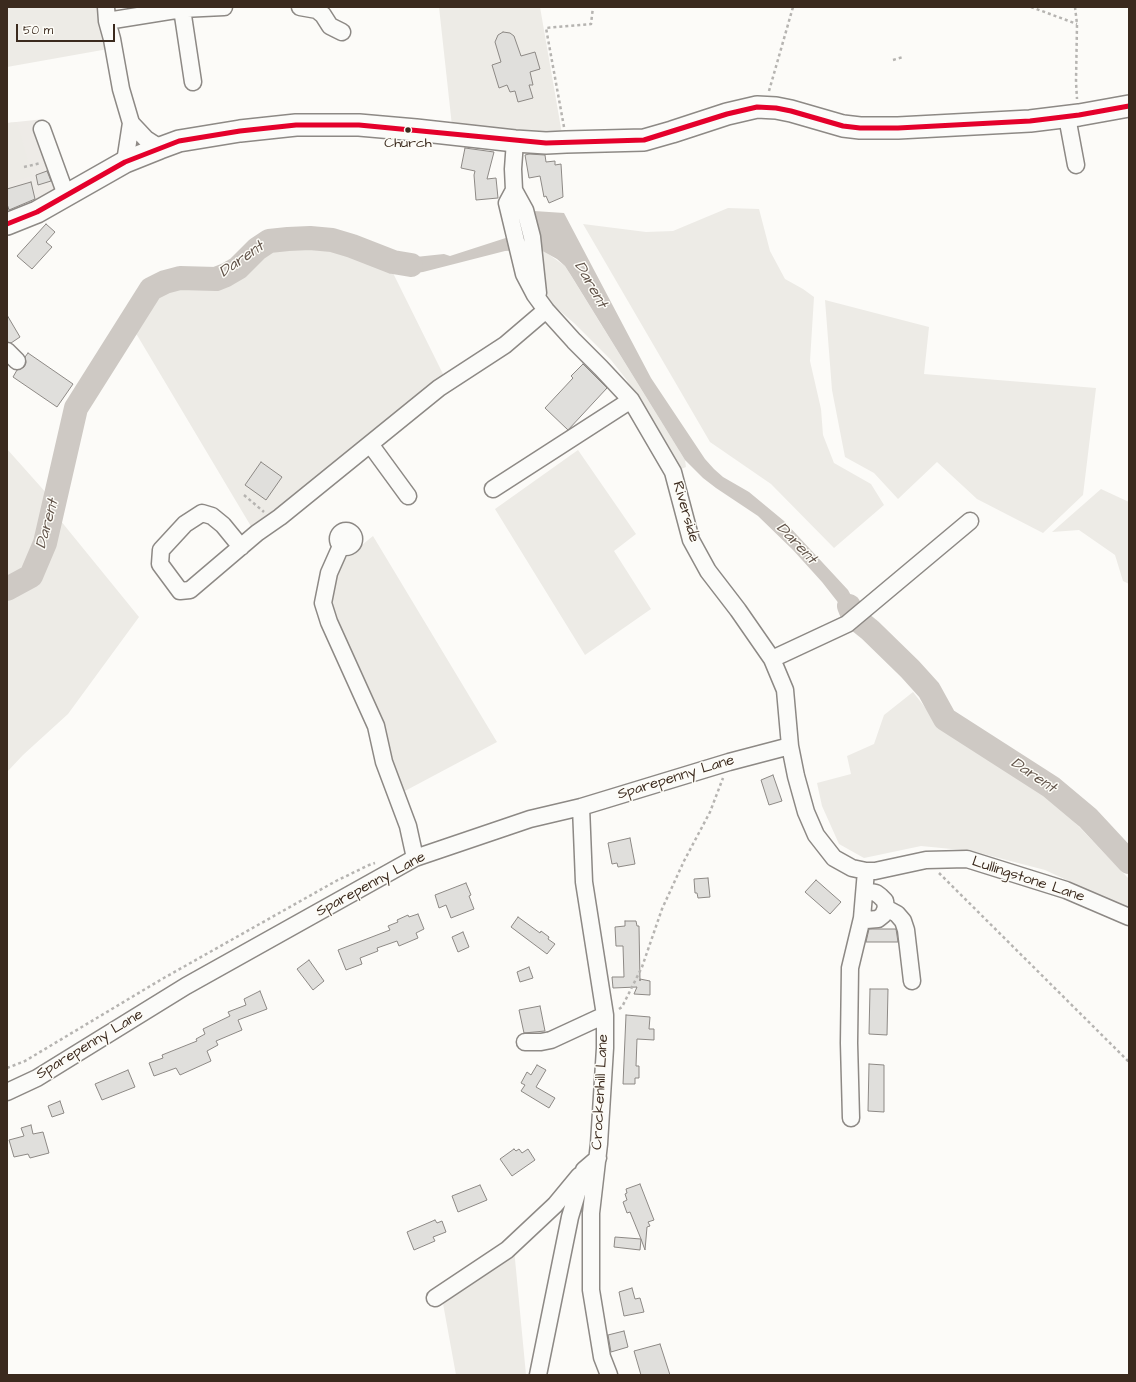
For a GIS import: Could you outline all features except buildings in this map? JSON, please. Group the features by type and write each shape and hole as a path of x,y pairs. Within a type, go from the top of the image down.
{"main road":[{"path":"7,224 37,212 125,162 180,141 204,136 296,125 359,125 546,143 644,140 727,114 757,107 790,111 843,126 860,128 906,128 1030,121 1073,116 1129,106"}],"street":[{"path":"125,162 131,123 106,14 224,7"},
{"path":"300,7 318,9 330,26 342,32"},
{"path":"182,10 192,82"},
{"path":"1073,116 1076,165"},
{"path":"131,123 146,139 160,148"},
{"path":"42,129 66,195"},
{"name":"Riverside","path":"515,141 511,197 519,254 524,274 542,305 574,341 631,400 674,472 691,540 704,565 772,659 785,690 790,746"},
{"name":"Riverside","path":"511,197 525,210 532,237 542,305"},
{"path":"241,547 223,525 212,516 202,513 185,524 161,550 160,564 180,591 190,590 241,547 257,532 280,517 439,388 505,345 542,305"},
{"path":"493,489 631,400"},
{"path":"370,444 408,496"},
{"path":"772,659 847,624 970,521"},
{"path":"341,546 329,573 323,603 328,622 376,726 384,762 408,826 415,858"},
{"name":"Sparepenny Lane","path":"7,1092 37,1078 186,986 415,858 530,819 581,807 729,762 790,746"},
{"name":"Lullingstone Lane","path":"790,746 804,805 816,835 834,858 852,868 875,871 926,860 967,859 1066,890 1129,917"},
{"name":"Crockenhill Lane","path":"581,807 584,882 605,1014 605,1048 598,1158 591,1213 590,1290 602,1357 609,1375"},
{"path":"851,1118 849,1043 850,968 862,918 866,871"},
{"path":"862,918 866,920 878,919 886,908 885,901 876,893 871,892 865,894"},
{"path":"886,908 897,914 903,921 906,930 912,981"},
{"path":"525,1042 551,1040 605,1014"},
{"path":"435,1298 507,1250 555,1205 584,1170 598,1158"},
{"path":"538,1375 570,1217 584,1170"}],"path":[{"path":"566,142 546,28 591,24 593,7"},
{"path":"764,107 793,7"},
{"path":"1031,7 1077,24"},
{"path":"1073,116 1076,82 1077,24 1075,7"},
{"path":"893,60 903,57"},
{"path":"244,495 264,512 280,517"},
{"path":"605,1014 622,1007 642,967 662,909 684,861 710,812 729,762"},
{"path":"926,860 1129,1062"},
{"path":"7,1068 25,1061 162,979 315,893 369,864 376,863"}],"shaded area":[{"path":"7,7 103,7 108,49 7,67"},
{"path":"439,7 540,7 562,134 452,126"},
{"path":"44,119 67,188 36,204 7,211 7,123"},
{"path":"17,122 32,176 7,183 7,123"},
{"path":"728,208 759,209 770,251 785,279 814,297 810,361 821,409 823,435 834,463 871,484 884,505 834,548 771,484 710,442 583,224 646,232 673,231"},
{"path":"306,245 333,247 362,253 392,271 444,376 282,508 252,528 131,325 153,293 179,283 216,284 239,273 269,247"},
{"path":"536,249 544,251 565,266 685,460 686,467 679,470 626,379 611,360 574,323 547,300"},
{"path":"825,300 929,327 924,374 1096,388 1083,495 1043,533 977,499 937,462 898,499 874,473 845,457 832,390"},
{"path":"7,449 48,495 39,543 27,573 7,583"},
{"path":"578,450 636,534 614,551 651,609 585,655 495,509"},
{"path":"1101,489 1129,502 1129,584 1123,581 1115,555 1079,530 1052,532"},
{"path":"56,515 139,617 68,714 23,755 7,772 7,594 33,581 50,543"},
{"path":"373,536 497,742 403,792 388,745 330,617 328,588 337,565"},
{"path":"913,692 942,729 1046,792 1129,879 1129,909 1045,870 972,851 921,846 864,858 839,844 822,806 817,783 851,774 847,756 874,744 884,715"},
{"path":"513,1238 526,1375 456,1375 440,1287"}],"water":[{"path":"526,201 534,211 564,213 651,378 705,459 723,477 749,492 784,521 848,590 854,601 856,609 862,617 875,627 865,634 847,619 844,610 822,582 793,550 758,516 716,488 703,478 685,460 565,266 557,259 539,249 505,251 415,273 377,265 384,249 406,258 444,254 450,256 515,235 518,216"}],"waterway":[{"name":"Darent","path":"7,589 31,576 45,543 76,408 151,289 165,282 180,278 216,279 238,268 257,249 269,241 288,239 310,238 332,240 393,262 411,265"},
{"name":"Darent","path":"849,606 860,622 910,669 929,690 945,719 1051,787 1088,818 1129,862"}],"transit line":[{"path":"7,224 37,212 125,162 179,141 240,131 296,125 359,125 546,143 644,140 727,114 757,107 776,108 791,111 843,126 860,128 898,128 1030,121 1079,115 1129,106"}],"place":[{"name":"Church","path":"408,130"}]}
